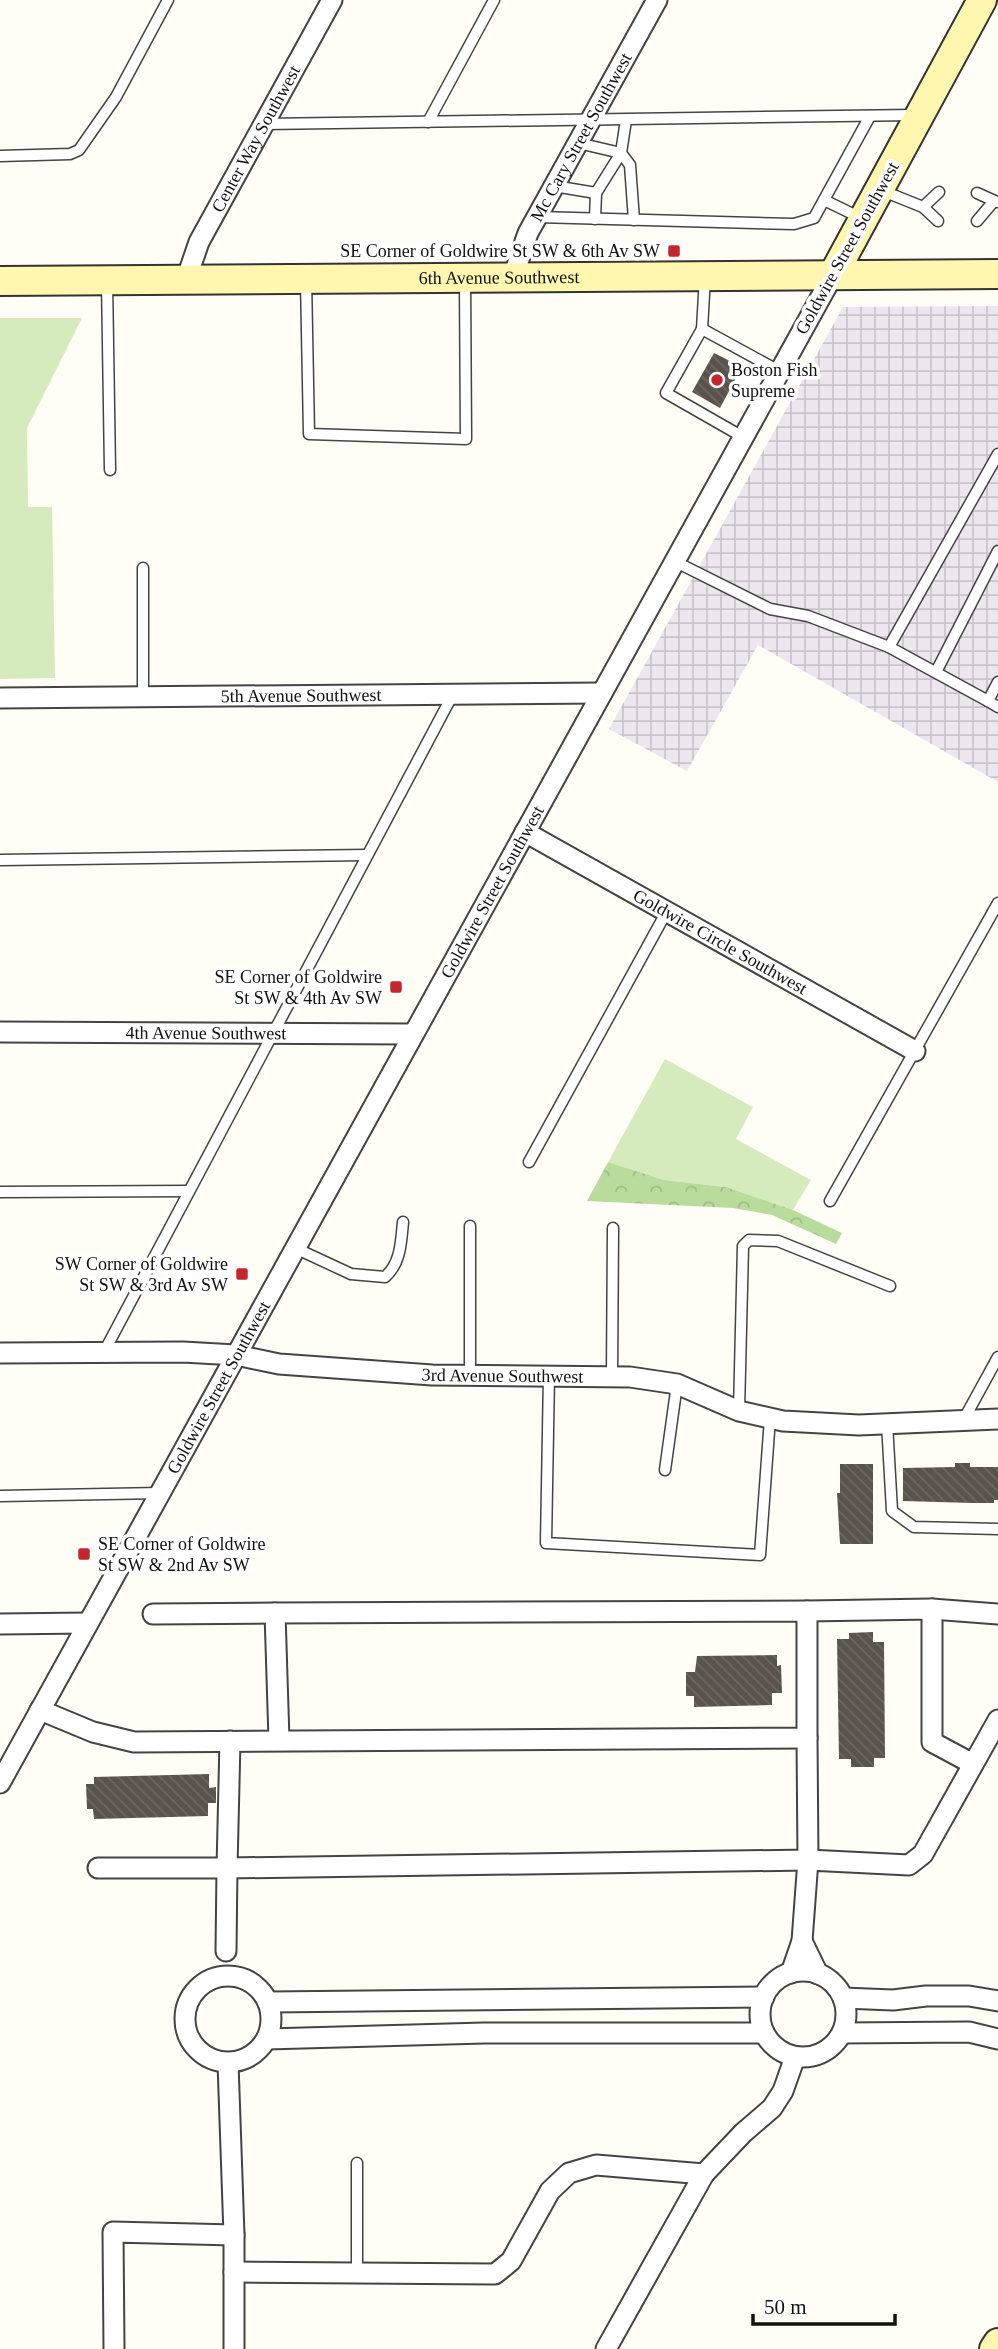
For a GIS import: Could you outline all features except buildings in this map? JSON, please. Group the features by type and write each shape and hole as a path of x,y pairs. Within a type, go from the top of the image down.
{"main road":[{"name":"Goldwire Street Southwest","path":"832,275 982,0"},
{"name":"6th Avenue Southwest","path":"0,281 832,275 997,270"},
{"path":"995,2349 998,2343"}],"street":[{"name":"Center Way Southwest","path":"186,280 199,242 332,0"},
{"name":"Mc Cary Street Southwest","path":"513,277 528,233 657,0"},
{"name":"Goldwire Street Southwest","path":"0,1783 7,1758 40,1710 832,275"},
{"name":"5th Avenue Southwest","path":"0,698 601,693"},
{"name":"Goldwire Circle Southwest","path":"525,832 915,1051"},
{"name":"4th Avenue Southwest","path":"0,1032 274,1031 413,1034"},
{"name":"3rd Avenue Southwest","path":"0,1353 183,1352 236,1355 279,1364 470,1376 612,1376 677,1384 739,1411 783,1421 859,1425 998,1419"},
{"path":"932,1609 932,1742 973,1764"},
{"path":"153,1615 932,1609 998,1614"},
{"path":"791,1973 802,1941 808,1860 807,1611"},
{"path":"275,1614 279,1740"},
{"path":"0,1624 88,1623"},
{"path":"40,1710 93,1732 134,1742 807,1738"},
{"path":"98,1868 808,1860 909,1865 923,1854 998,1720"},
{"path":"214,1979 226,1951 230,1741"},
{"path":"802,1941 818,1974"},
{"path":"226,1951 233,1959 239,1978"},
{"path":"804,1971 818,1974 831,1981 843,1998 846,2019 842,2033 834,2045 823,2053 794,2057 781,2052 770,2043 764,2032 760,2016 764,1997 778,1979 791,1973 804,1971"},
{"path":"220,1977 239,1978 249,1981 260,1990 269,2003 272,2017 270,2031 267,2039 254,2054 242,2061 228,2063 214,2060 202,2054 186,2031 188,2003 195,1991 207,1982 220,1977"},
{"path":"843,1998 893,2000 926,1996 970,1996 998,2001"},
{"path":"269,2003 764,1997"},
{"path":"267,2039 764,2032"},
{"path":"842,2033 969,2032 998,2039"},
{"path":"606,2349 704,2175 743,2133 772,2108 783,2091 794,2057"},
{"path":"228,2063 234,2235 234,2349"},
{"path":"234,2272 495,2274 511,2261 550,2191 569,2173 596,2165 704,2175"},
{"path":"114,2349 113,2232 234,2235"}],"lane":[{"path":"0,156 70,154 79,150 116,97 168,0"},
{"path":"428,122 495,0"},
{"path":"264,124 919,115"},
{"path":"537,217 794,224 814,218 870,116"},
{"path":"596,219 596,193 621,153 625,120"},
{"path":"578,143 621,153 630,165 634,220"},
{"path":"554,186 596,193"},
{"path":"879,189 923,207 938,221"},
{"path":"923,207 939,192"},
{"path":"976,221 996,202 977,193"},
{"path":"824,200 863,219"},
{"path":"705,276 702,329 666,393 743,437"},
{"path":"306,279 309,434 466,439 465,277"},
{"path":"107,281 110,470"},
{"path":"702,329 779,371"},
{"path":"889,646 998,454"},
{"path":"936,672 998,551"},
{"path":"674,561 770,609 808,616 889,646 998,707"},
{"path":"143,568 143,698"},
{"path":"988,701 998,682"},
{"path":"104,1352 452,696"},
{"path":"0,860 367,855"},
{"path":"831,1200 998,903"},
{"path":"528,1162 668,910"},
{"path":"0,1192 189,1191"},
{"path":"295,1248 351,1274 385,1277 392,1271 398,1258 403,1222"},
{"path":"470,1226 470,1376"},
{"path":"612,1376 613,1228"},
{"path":"739,1411 743,1246 749,1240 778,1241 890,1286"},
{"path":"964,1419 998,1357"},
{"path":"549,1376 546,1543 760,1555 770,1418"},
{"path":"665,1470 677,1384"},
{"path":"887,1423 892,1511 914,1527 998,1529"},
{"path":"0,1496 160,1493"},
{"path":"357,2163 357,2273"}],"shaded area":[{"path":"998,306 998,782 758,645 687,771 609,729 843,307"}],"green space":[{"path":"0,318 82,318 27,428 28,507 52,507 55,678 0,679"},
{"path":"665,1059 753,1107 736,1139 811,1180 793,1210 726,1187 664,1180 608,1162"},
{"path":"608,1162 664,1180 726,1187 793,1210 842,1233 836,1244 772,1215 733,1208 587,1201"}],"place":[{"name":"SE Corner of Goldwire St SW & 6th Av SW","path":"674,251"},
{"name":"Boston Fish Supreme","path":"717,380"},
{"name":"SE Corner of Goldwire St SW & 4th Av SW","path":"396,987"},
{"name":"SW Corner of Goldwire St SW & 3rd Av SW","path":"242,1274"},
{"name":"SE Corner of Goldwire St SW & 2nd Av SW","path":"84,1554"}]}
